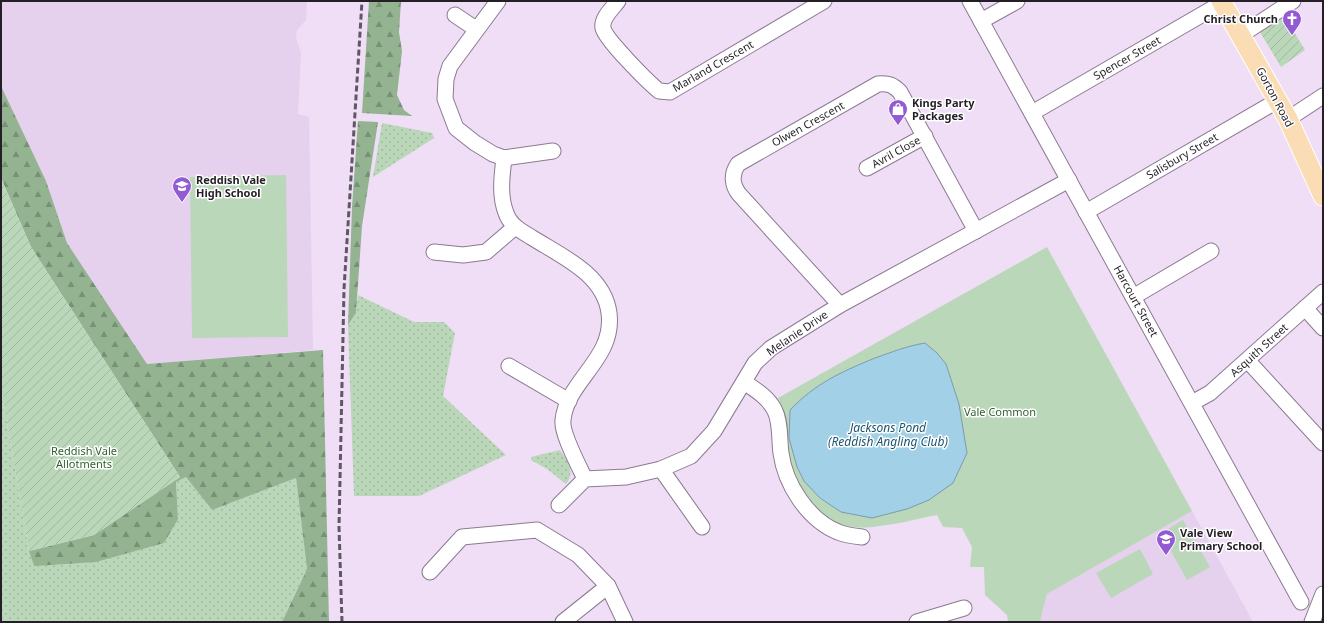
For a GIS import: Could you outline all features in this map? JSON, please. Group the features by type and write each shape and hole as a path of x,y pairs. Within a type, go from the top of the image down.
{"main road":[{"name":"Gorton Road","path":"1222,2 1288,119 1323,196"}],"street":[{"path":"498,1 450,66 446,80 445,99 456,128 475,143 504,158 553,151"},
{"name":"Marland Crescent","path":"618,1 604,19 603,28 610,39 651,84 659,91 670,92 824,1"},
{"name":"Harcourt Street","path":"970,1 1301,602"},
{"path":"981,21 1017,1"},
{"path":"1241,34 1293,1"},
{"name":"Spencer Street","path":"1032,113 1222,2"},
{"path":"453,15 476,29"},
{"name":"Olwen Crescent","path":"840,304 739,194 733,184 733,177 738,164 878,84 888,83 895,86 900,92 976,231"},
{"path":"1288,119 1323,96"},
{"name":"Salisbury Street","path":"1086,212 1278,101"},
{"name":"Avril Close","path":"867,168 925,136"},
{"path":"504,158 501,182 506,214 515,227 576,263 598,287 606,301 609,314 609,334 603,349 569,401 562,420 569,444 585,479 559,505"},
{"name":"Melanie Drive","path":"585,479 626,477 661,469 691,456 714,431 755,363 771,348 840,304 1069,180"},
{"path":"434,252 463,255 486,252 515,227"},
{"path":"1133,297 1211,251"},
{"name":"Asquith Street","path":"1192,403 1210,393 1248,361 1323,292"},
{"path":"1306,308 1323,328"},
{"path":"1248,361 1323,443"},
{"path":"509,366 569,401"},
{"path":"744,382 759,392 770,403 776,412 781,454 788,476 798,498 816,518 829,528 844,534 862,537"},
{"path":"661,469 702,527"},
{"path":"430,572 462,537 537,530 578,555 608,586 625,622"},
{"path":"563,622 608,586"},
{"path":"1312,622 1323,594"},
{"path":"917,622 964,608"}],"shaded area":[{"name":"Reddish Vale High School","path":"1,1 307,1 306,20 297,30 296,38 301,53 298,114 309,117 313,350 147,364 67,243 46,181 1,86"},
{"name":"Vale View Primary School","path":"1192,511 1253,622 1040,622 1047,594"}],"green space":[{"path":"369,1 401,1 399,32 402,51 397,95 404,110 412,116 362,113"},
{"path":"1285,17 1305,50 1281,67 1260,32"},
{"path":"1,86 46,181 67,243 147,364 323,350 329,622 282,622 307,569 296,478 212,510 186,477 176,482 178,519 164,543 96,562 34,566 29,551 94,535 180,477 31,247 1,178"},
{"path":"358,121 378,122 362,226 356,313 348,325 352,207"},
{"path":"382,123 432,133 434,138 373,177"},
{"path":"286,175 288,337 192,338 190,177"},
{"name":"Reddish Vale Allotments","path":"1,178 31,247 180,477 94,535 29,551 1,388"},
{"name":"Vale Common","path":"1047,247 1192,511 1047,594 1040,622 1008,622 1007,615 985,595 984,567 970,567 972,547 962,528 943,527 937,515 901,523 873,527 848,527 834,522 821,513 805,493 794,472 788,452 785,421 778,398"},
{"path":"358,295 414,322 444,322 455,333 443,396 506,455 419,496 354,496 348,325 356,313"},
{"path":"1,388 29,551 34,566 178,519 176,482 186,477 212,510 296,478 307,569 282,622 1,622"},
{"path":"560,450 568,462 570,471 569,480 566,484 547,469 531,460 531,457"},
{"path":"1183,520 1210,567 1187,580 1161,533"},
{"path":"1140,549 1153,574 1111,598 1096,573"}],"water":[{"name":"Jacksons Pond (Reddish Angling Club)","path":"925,343 937,353 946,364 959,404 967,453 953,483 929,500 907,509 872,518 841,512 820,498 804,481 797,467 789,438 790,410 809,392 840,373 906,347"}],"railway":[{"path":"342,622 339,527 344,289 362,1"}],"place":[{"name":"Christ Church","path":"1292,36"},
{"name":"Kings Party Packages","path":"898,126"},
{"name":"Reddish Vale High School","path":"182,203"},
{"name":"Vale View Primary School","path":"1166,556"}]}
